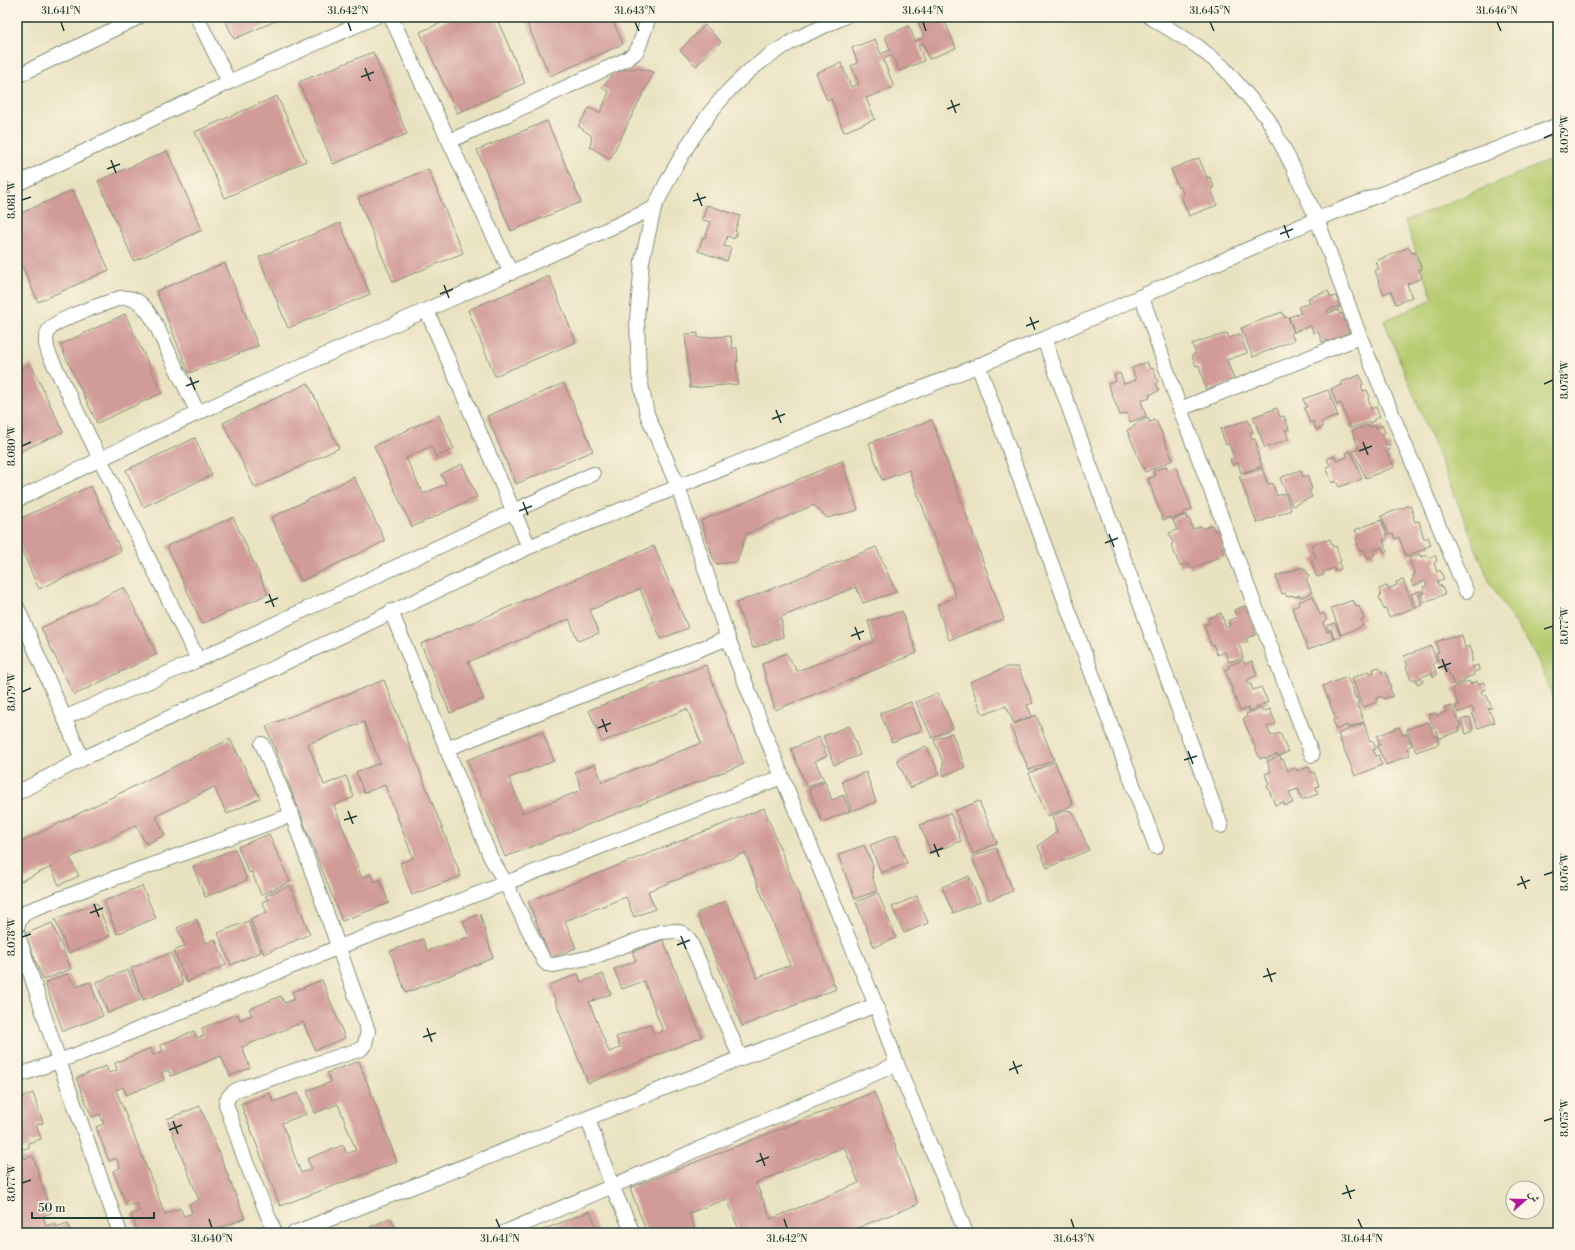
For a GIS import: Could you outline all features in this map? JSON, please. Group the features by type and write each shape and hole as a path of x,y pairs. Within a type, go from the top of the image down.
{"street":[{"path":"17,76 139,17"},
{"path":"197,17 230,82"},
{"path":"17,184 230,82 375,17"},
{"path":"391,17 511,273"},
{"path":"450,141 627,59 638,49 649,17"},
{"path":"844,17 824,21 770,55 749,71 728,91 709,114 670,176 654,208 641,269 637,320 639,375 647,414 678,487 728,638 782,777 876,1006 897,1064 966,1233"},
{"path":"1150,17 1197,46 1224,67 1268,119 1293,166 1318,219 1360,337 1466,591"},
{"path":"17,793 82,759 529,546 1044,339 1318,219 1558,125"},
{"path":"17,500 101,458 198,413 654,208"},
{"path":"198,413 156,326 140,304 133,299 127,297 120,298 53,325 49,331 46,338 46,345 198,660"},
{"path":"1142,297 1180,409 1312,755"},
{"path":"427,311 529,546"},
{"path":"1180,409 1360,337"},
{"path":"1044,339 1221,826"},
{"path":"978,366 1156,847"},
{"path":"64,718 198,660 593,474"},
{"path":"17,607 82,759"},
{"path":"391,611 490,856 506,884 541,957 546,964 554,965 596,956 660,932 675,931 682,933 689,939 741,1059"},
{"path":"446,749 728,638"},
{"path":"262,744 292,816 368,1031 365,1044 361,1049 239,1089 230,1094 226,1102 244,1157 274,1233"},
{"path":"17,1076 59,1061 215,999 339,947 782,777"},
{"path":"120,1233 59,1061 17,930 21,917 28,911 112,879 292,816"},
{"path":"294,1233 876,1006"},
{"path":"502,1233 897,1064"},
{"path":"588,1119 612,1186 632,1233"}],"green space":[{"path":"1558,157 1558,708 1536,656 1490,583 1384,321 1433,299 1405,221"}],"building":[{"path":"224,17 279,17 280,19 234,39"},
{"path":"454,17 496,17 525,83 457,113 420,32"},
{"path":"524,17 611,17 623,44 550,76"},
{"path":"934,17 943,17 956,48 929,59 923,43 918,45 924,61 899,71 892,55 883,59 894,87 866,98 875,119 844,132 831,99 827,100 816,73 841,63 851,87 859,84 851,66 858,63 852,48 875,39 881,54 890,50 885,36 909,26 915,41 924,37 918,23"},
{"path":"705,25 721,42 696,66 680,50"},
{"path":"373,52 407,134 333,164 299,82"},
{"path":"637,68 654,72 610,159 590,147 592,136 578,126 589,108 600,113 609,92 602,87 616,71"},
{"path":"277,96 306,161 225,198 195,132"},
{"path":"547,121 581,202 511,231 477,150"},
{"path":"167,151 202,230 134,261 98,181"},
{"path":"1199,158 1207,178 1210,177 1214,187 1211,188 1217,205 1189,216 1181,196 1184,195 1180,186 1178,188 1171,169"},
{"path":"428,169 463,253 393,282 358,198"},
{"path":"73,190 109,270 38,302 17,254 17,215"},
{"path":"707,205 740,216 734,239 727,236 724,246 731,248 727,261 698,251 711,222 702,220"},
{"path":"340,223 370,294 288,328 259,257"},
{"path":"1409,247 1412,253 1415,252 1422,269 1419,270 1422,278 1407,284 1412,297 1396,304 1391,291 1383,294 1375,270 1379,269 1376,261"},
{"path":"225,263 258,346 189,373 156,291"},
{"path":"549,276 576,342 495,376 468,310"},
{"path":"1328,291 1331,298 1336,296 1340,306 1327,310 1328,313 1338,310 1340,314 1342,313 1349,333 1343,335 1344,339 1329,344 1328,340 1322,342 1318,331 1313,333 1311,326 1294,332 1289,317 1301,313 1298,307 1310,303 1308,298"},
{"path":"1282,312 1285,318 1288,317 1294,332 1291,333 1294,340 1253,357 1241,328"},
{"path":"125,314 162,393 97,423 60,345"},
{"path":"698,333 698,338 731,336 732,348 737,348 738,362 736,362 738,384 690,388 685,334"},
{"path":"1227,333 1229,338 1240,334 1247,353 1227,360 1235,382 1206,390 1199,365 1196,366 1192,355 1196,354 1192,344"},
{"path":"1147,362 1150,369 1153,368 1158,382 1156,383 1159,391 1149,395 1150,398 1141,401 1146,416 1130,422 1127,413 1120,415 1108,384 1116,381 1114,375 1120,373 1124,384 1136,380 1132,368"},
{"path":"31,364 63,432 17,453 17,371"},
{"path":"1360,375 1363,391 1367,390 1370,397 1368,398 1371,409 1376,407 1380,417 1374,419 1374,421 1350,428 1341,403 1337,405 1331,389 1342,385 1341,382"},
{"path":"308,383 339,448 255,488 223,423"},
{"path":"564,383 593,451 516,484 487,416"},
{"path":"1328,390 1338,416 1321,422 1323,427 1316,430 1313,421 1310,423 1304,408 1307,407 1303,399"},
{"path":"1277,408 1280,417 1284,416 1289,429 1285,430 1289,439 1265,448 1253,417"},
{"path":"439,415 454,449 436,457 431,446 406,458 423,494 446,484 441,474 462,464 477,497 412,527 374,446"},
{"path":"1148,418 1150,422 1156,420 1173,460 1145,472 1127,430 1135,426 1134,424"},
{"path":"932,420 1004,619 949,640 937,605 956,597 909,470 882,480 869,443"},
{"path":"1248,420 1253,432 1250,433 1253,440 1255,439 1258,448 1256,449 1262,466 1241,473 1238,463 1232,465 1230,459 1234,458 1229,444 1226,445 1220,429"},
{"path":"1368,425 1369,428 1375,425 1376,428 1382,425 1385,433 1381,434 1386,445 1389,444 1391,449 1386,451 1394,467 1366,478 1353,451 1359,449 1352,431"},
{"path":"195,438 212,475 143,507 126,470"},
{"path":"1351,451 1362,479 1339,487 1336,481 1332,483 1326,467 1330,466 1327,459 1335,456 1337,461 1347,457 1346,453"},
{"path":"842,461 858,510 827,518 814,505 746,534 737,562 715,564 701,521"},
{"path":"1166,466 1168,470 1176,467 1192,509 1184,512 1185,514 1163,520 1148,479 1155,476 1153,471"},
{"path":"1262,468 1268,485 1272,483 1277,496 1285,493 1291,510 1257,523 1239,476"},
{"path":"1300,470 1303,477 1307,475 1312,489 1309,490 1312,497 1292,506 1280,478"},
{"path":"354,477 385,541 301,581 271,518"},
{"path":"91,486 121,551 39,589 17,540 17,520"},
{"path":"1410,505 1415,522 1419,521 1424,539 1428,537 1431,545 1424,548 1425,549 1406,556 1399,537 1395,539 1393,534 1389,535 1381,516"},
{"path":"1185,515 1187,519 1189,518 1193,529 1201,526 1203,529 1212,525 1215,532 1219,530 1225,545 1222,547 1225,555 1190,569 1188,563 1180,566 1171,545 1173,543 1169,533 1177,530 1173,520"},
{"path":"233,517 268,594 202,624 167,546"},
{"path":"1381,520 1388,538 1383,540 1387,551 1384,552 1382,547 1373,551 1375,555 1368,558 1364,550 1360,551 1356,539 1359,537 1355,530"},
{"path":"1330,539 1333,547 1336,546 1341,561 1339,562 1341,569 1334,571 1334,568 1323,572 1324,575 1317,577 1311,560 1316,558 1311,545"},
{"path":"654,546 688,628 661,639 640,589 590,610 599,633 578,641 569,619 468,662 484,699 450,713 421,644"},
{"path":"876,547 896,592 863,603 856,587 781,617 783,637 753,648 736,603"},
{"path":"1420,554 1421,557 1428,555 1429,558 1435,555 1437,561 1434,563 1437,572 1440,570 1444,579 1437,581 1439,586 1441,585 1445,594 1425,602 1421,594 1425,593 1423,587 1427,585 1425,581 1413,586 1411,580 1414,579 1412,576 1415,575 1409,558"},
{"path":"1303,567 1309,577 1306,578 1312,593 1301,597 1300,595 1294,597 1293,595 1287,597 1285,593 1282,594 1276,576"},
{"path":"1403,580 1414,608 1389,617 1386,609 1384,610 1379,597 1381,596 1379,589 1387,586 1388,589 1397,585 1396,582"},
{"path":"124,587 157,654 74,695 41,628"},
{"path":"1421,591 1422,594 1419,595 1422,605 1416,608 1411,594"},
{"path":"1313,596 1320,615 1324,613 1327,621 1323,623 1327,632 1330,631 1334,640 1308,649 1292,608 1299,605 1298,602"},
{"path":"1353,600 1356,607 1359,606 1364,619 1361,620 1363,626 1341,635 1331,608"},
{"path":"1245,606 1247,612 1250,611 1256,626 1253,627 1256,635 1246,638 1248,641 1239,644 1243,658 1229,662 1225,652 1217,655 1213,644 1211,645 1204,625 1209,623 1209,618 1221,613 1226,628 1230,626 1228,621 1237,618 1234,610"},
{"path":"902,611 917,653 775,710 762,664 786,653 797,671 874,642 868,621"},
{"path":"1335,623 1341,637 1335,639 1331,629 1328,630 1327,626"},
{"path":"1462,635 1465,648 1470,646 1473,655 1471,656 1473,661 1471,661 1472,667 1478,665 1479,670 1473,673 1474,675 1464,679 1465,681 1454,685 1447,668 1445,669 1443,662 1439,663 1436,653 1439,652 1435,642 1453,636 1453,638"},
{"path":"1431,646 1437,662 1433,664 1437,675 1433,677 1432,673 1421,677 1423,682 1417,684 1415,678 1411,680 1404,656"},
{"path":"1243,660 1245,664 1252,661 1257,675 1247,680 1249,685 1251,684 1253,690 1261,687 1268,702 1249,711 1248,708 1240,711 1225,670 1229,668 1228,666"},
{"path":"706,665 744,764 505,857 467,760 542,731 554,761 509,778 523,813 582,790 575,772 595,764 602,782 701,743 687,709 602,742 589,710"},
{"path":"1007,667 1018,667 1033,703 1027,705 1032,716 1014,723 1006,706 983,715 970,682"},
{"path":"1379,667 1382,673 1386,672 1393,696 1384,699 1382,696 1376,698 1377,702 1363,707 1352,678 1369,671 1370,673 1374,672 1373,669"},
{"path":"1347,677 1353,689 1355,698 1357,697 1359,703 1357,704 1364,722 1348,728 1347,725 1336,730 1333,720 1336,719 1323,686"},
{"path":"384,680 461,876 412,895 400,863 413,858 385,785 364,793 356,772 380,763 364,722 308,744 324,785 346,776 354,797 334,805 362,878 371,874 374,882 380,880 389,903 342,921 266,726"},
{"path":"1469,681 1470,684 1477,681 1478,684 1484,682 1486,689 1481,691 1483,696 1486,694 1492,708 1488,709 1495,722 1478,728 1472,713 1474,712 1472,707 1458,713 1455,706 1459,705 1452,688"},
{"path":"938,693 953,728 932,738 916,702"},
{"path":"911,702 922,730 892,742 880,713"},
{"path":"1452,706 1461,726 1458,727 1460,731 1439,738 1437,731 1435,732 1429,715 1436,713 1437,716 1446,712 1444,708"},
{"path":"1261,708 1263,712 1270,709 1276,724 1267,727 1271,736 1280,733 1288,752 1278,756 1277,754 1266,759 1265,757 1260,759 1243,719 1247,717 1246,714"},
{"path":"1036,715 1054,760 1029,770 1010,726"},
{"path":"1470,717 1473,731 1466,734 1461,720"},
{"path":"1429,722 1434,737 1436,736 1439,744 1416,752 1407,729"},
{"path":"1364,723 1370,742 1373,741 1376,749 1373,750 1376,756 1378,755 1382,765 1355,776 1338,734"},
{"path":"849,726 860,755 834,765 823,736"},
{"path":"1399,727 1403,735 1407,734 1412,745 1407,748 1410,755 1386,765 1377,746 1380,745 1377,736"},
{"path":"952,733 965,767 943,776 943,762 934,740"},
{"path":"819,737 827,756 815,761 824,780 807,787 791,749"},
{"path":"230,739 260,798 227,814 214,787 156,816 165,835 146,844 136,825 70,858 79,876 59,885 51,867 17,883 17,844"},
{"path":"926,746 940,774 910,788 897,760"},
{"path":"1280,756 1281,760 1283,759 1288,771 1296,768 1297,771 1309,767 1311,773 1314,772 1319,786 1316,787 1318,794 1302,800 1298,789 1289,792 1293,803 1285,806 1283,802 1275,805 1267,785 1269,784 1265,774 1271,772 1267,761"},
{"path":"1055,762 1073,805 1047,816 1029,773"},
{"path":"866,772 876,802 852,811 842,781"},
{"path":"825,782 832,800 844,795 850,811 822,822 809,789"},
{"path":"979,801 997,843 973,854 955,811"},
{"path":"764,808 836,989 742,1026 697,913 726,901 757,978 790,965 745,853 648,891 655,909 634,917 626,897 565,921 576,948 550,958 528,901"},
{"path":"1067,810 1073,812 1089,850 1047,868 1038,846 1057,832 1052,816"},
{"path":"950,813 961,841 931,853 920,825"},
{"path":"269,834 290,882 261,895 252,872 249,873 238,847"},
{"path":"896,835 907,863 881,873 870,845"},
{"path":"864,845 873,865 872,876 877,891 855,899 838,855"},
{"path":"996,848 1013,891 989,900 972,857"},
{"path":"235,849 247,880 205,897 193,866"},
{"path":"969,876 980,902 953,913 942,887"},
{"path":"290,885 310,934 264,954 250,919 267,912 262,902 268,899 265,896"},
{"path":"142,886 156,918 117,934 104,901"},
{"path":"878,893 896,938 874,947 856,902"},
{"path":"917,896 928,923 904,933 892,907"},
{"path":"97,903 110,936 68,953 55,919"},
{"path":"480,914 493,958 406,993 390,951 423,939 427,951 469,937 463,921"},
{"path":"196,919 206,943 215,939 226,965 187,982 174,951 185,946 177,928"},
{"path":"248,921 261,952 231,965 218,933"},
{"path":"52,923 71,969 43,980 25,934"},
{"path":"663,940 702,1037 588,1083 549,985 578,974 581,982 603,974 611,994 589,1002 609,1052 620,1048 616,1037 650,1024 654,1034 663,1031 644,981 622,989 614,969 636,961 632,952"},
{"path":"171,953 183,984 143,1000 131,968"},
{"path":"128,970 140,1000 108,1013 96,982"},
{"path":"67,974 76,987 90,982 103,1016 63,1031 45,983"},
{"path":"322,980 345,1038 315,1050 303,1022 242,1047 250,1068 230,1076 221,1056 171,1076 168,1070 161,1073 164,1080 126,1095 123,1087 116,1090 165,1214 180,1208 184,1216 192,1213 189,1204 199,1200 167,1119 200,1106 245,1218 208,1233 200,1233 198,1228 190,1231 191,1233 138,1233 131,1215 139,1211 136,1203 127,1206 113,1171 120,1168 116,1158 109,1161 96,1127 104,1124 100,1114 92,1117 76,1078 106,1066 109,1073 117,1070 115,1063 151,1048 153,1055 163,1051 160,1045 194,1031 197,1038 204,1036 202,1028 238,1014 240,1020 252,1015 249,1009 281,996 284,1003 295,999 292,992"},
{"path":"359,1061 397,1162 280,1206 241,1104 270,1093 273,1102 298,1093 306,1114 282,1123 301,1173 312,1169 307,1159 343,1145 347,1154 356,1150 338,1104 315,1113 307,1091 331,1082 327,1073"},
{"path":"874,1092 918,1204 844,1233 740,1233 727,1199 689,1213 696,1233 647,1233 630,1188","holes":["844,1147 859,1183 771,1219 756,1183"]},
{"path":"33,1093 43,1123 36,1125 41,1139 28,1143 30,1147 20,1150 23,1159 33,1156 51,1213 43,1216 46,1226 55,1223 56,1227 68,1223 71,1233 17,1233 17,1099"},
{"path":"590,1211 599,1233 535,1233"},
{"path":"390,1218 397,1229 387,1233 372,1233 370,1227"}]}
